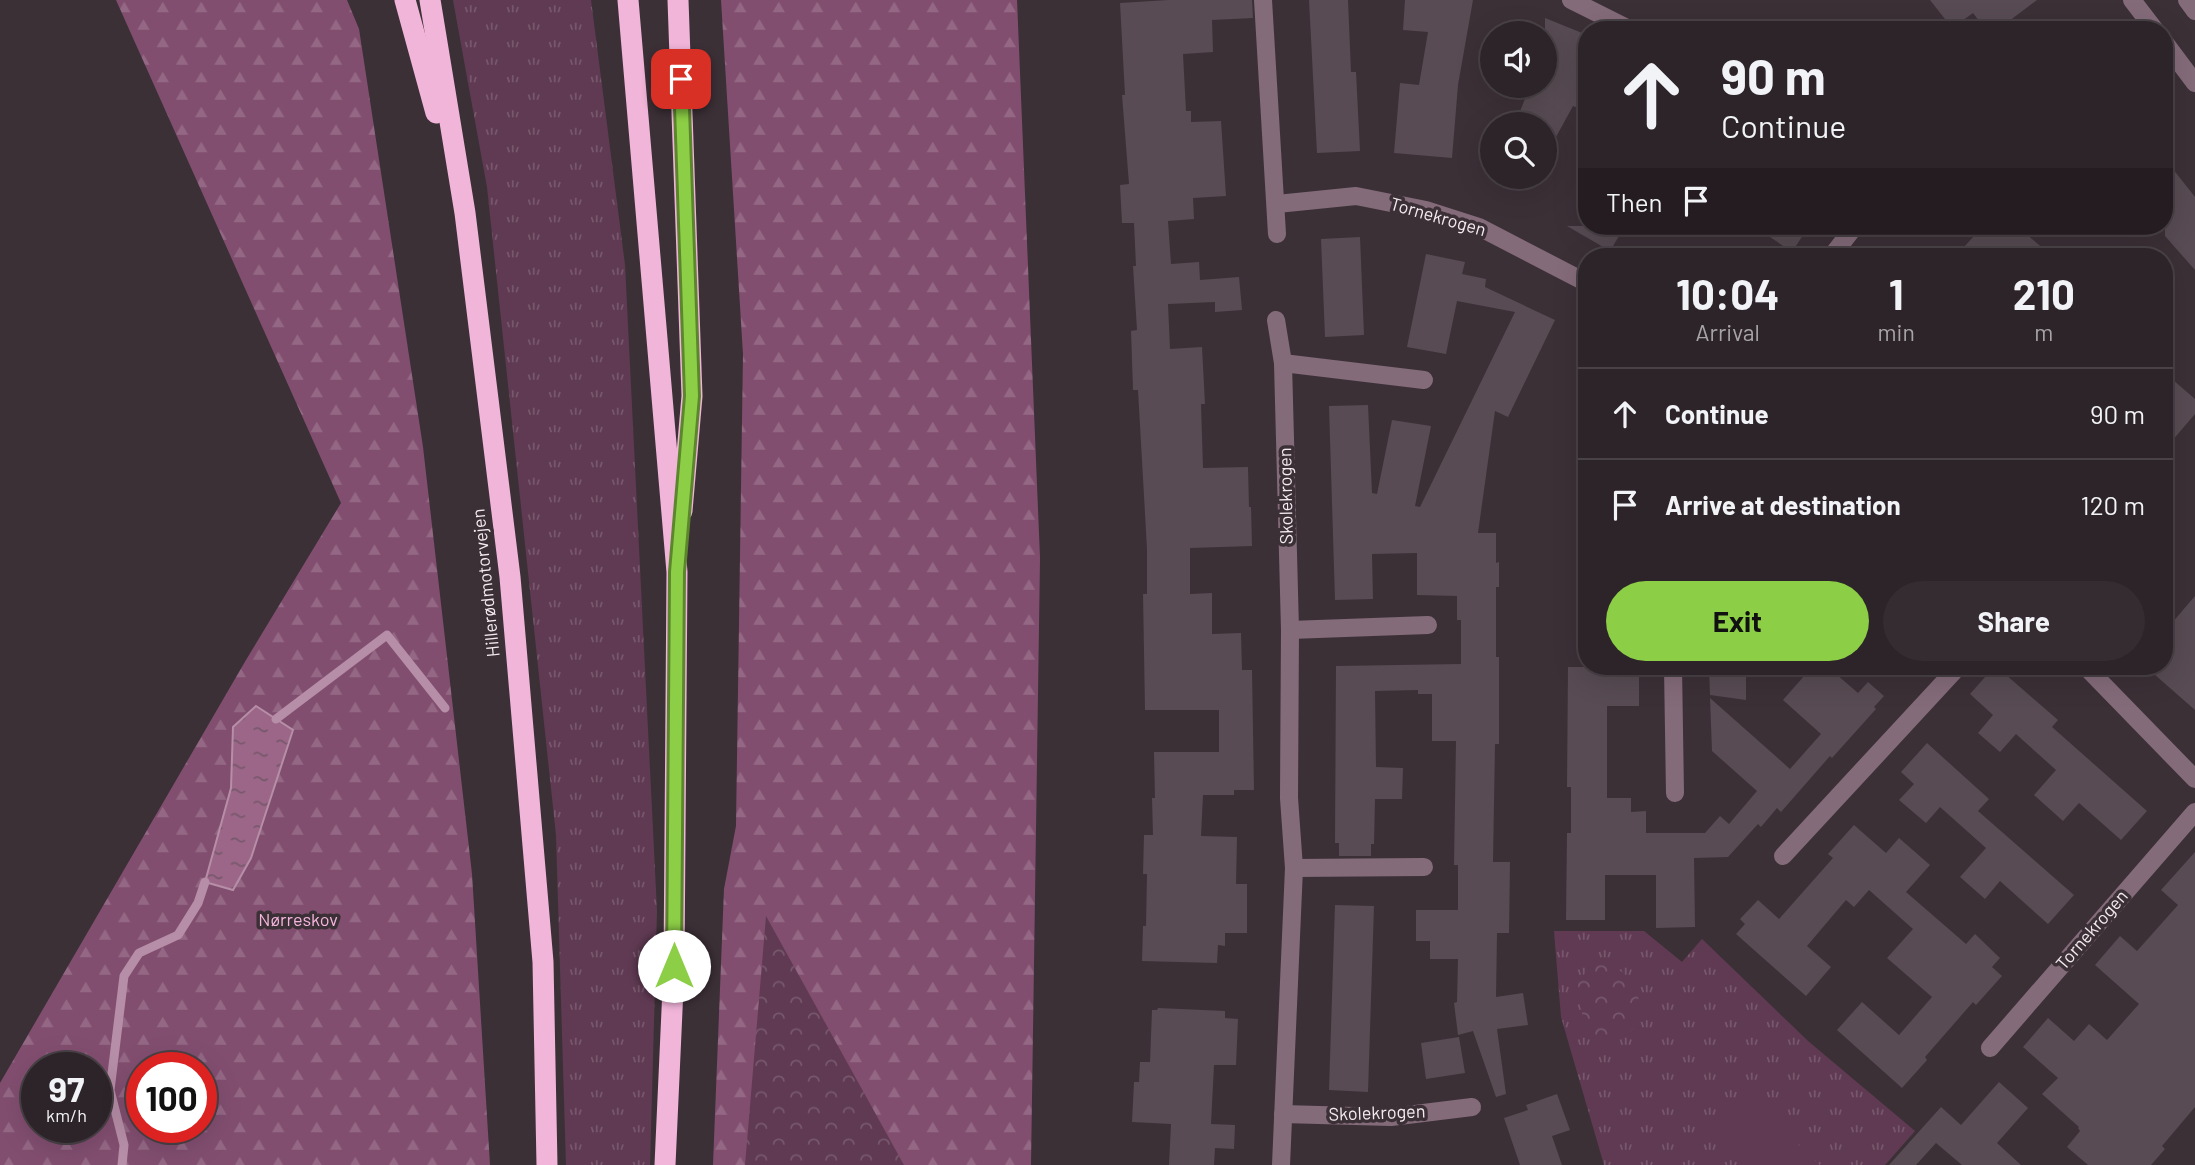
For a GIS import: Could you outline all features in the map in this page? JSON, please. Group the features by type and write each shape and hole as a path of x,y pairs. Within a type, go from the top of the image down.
{"highway":[{"path":"405,0 465,213"},
{"name":"Hillerødmotorvejen","path":"430,0 465,213 510,577 543,962 547,1165"},
{"path":"628,0 677,572"},
{"path":"665,1165 674,966 677,572 692,396 678,0"}],"street":[{"path":"1263,0 1277,234"},
{"path":"1571,0 1613,21"},
{"path":"2132,0 2148,21"},
{"path":"2187,0 2195,10"},
{"path":"2173,54 2195,83"},
{"name":"Tornekrogen","path":"1277,204 1356,196 1426,211 1479,226 1578,278"},
{"name":"Skolekrogen","path":"1276,320 1283,363 1290,629 1289,798 1294,867 1281,1165"},
{"path":"1283,363 1424,380"},
{"path":"1290,629 1428,625"},
{"path":"1673,675 1675,793"},
{"path":"1783,856 1951,675"},
{"path":"2094,675 2195,779"},
{"name":"Tornekrogen","path":"1990,1048 2195,812"},
{"path":"1294,867 1424,867"},
{"name":"Skolekrogen","path":"1283,1114 1391,1117 1472,1107"}],"green space":[{"name":"Nørreskov","path":"116,0 347,0 359,29 423,447 472,874 490,1165 0,1165 0,1083 246,660 341,503"},
{"path":"453,0 591,0 625,265 657,911 650,1165 566,1165 556,835 487,187"},
{"path":"721,0 1017,0 1040,558 1031,1165 713,1165 724,889 736,826 743,354"},
{"path":"766,916 904,1165 745,1165"},
{"path":"1554,931 1644,931 1682,962 1702,939 1808,1041 1915,1131 1885,1165 1604,1165 1561,1017"},
{"path":"1610,966 1627,976 1637,994 1640,1017 1633,1029 1618,1037 1606,1038 1597,1035 1590,1030 1582,1013 1578,982 1589,968"},
{"path":"1744,1093 1819,1165 1755,1165 1713,1126"}],"water":[{"path":"256,706 293,730 251,858 233,890 205,882 231,788 233,727"}],"building":[{"path":"1252,0 1253,18 1212,20 1213,52 1183,54 1186,111 1191,111 1191,122 1221,121 1226,196 1193,198 1194,219 1168,221 1171,264 1199,262 1200,280 1239,277 1242,310 1215,312 1215,302 1168,304 1170,349 1202,347 1205,404 1201,404 1203,468 1248,467 1251,507 1252,546 1190,548 1190,594 1212,593 1212,634 1241,633 1242,670 1252,670 1254,790 1234,790 1234,795 1203,795 1201,836 1237,837 1236,884 1247,884 1247,933 1225,933 1225,946 1218,945 1217,963 1142,961 1147,874 1143,874 1144,835 1153,835 1154,752 1219,752 1219,710 1145,710 1143,594 1147,594 1147,549 1138,390 1133,390 1131,331 1137,330 1133,266 1136,266 1134,223 1122,223 1120,185 1129,184 1122,95 1125,95 1120,3"},
{"path":"1309,0 1348,0 1351,72 1356,72 1360,151 1317,153"},
{"path":"1405,0 1473,0 1458,85 1452,158 1394,153 1400,83 1419,85 1428,32 1403,30"},
{"path":"1930,0 2037,0 2009,21 1979,21 1973,13 1962,21 1946,21"},
{"path":"1557,23 1578,31 1578,108 1573,106 1557,135 1557,112 1520,112 1525,98 1557,98"},
{"path":"2173,169 2195,197 2195,270 2165,236 2173,235"},
{"path":"1567,226 1578,226 1578,232"},
{"path":"1582,235 1620,235 1612,248 1605,248"},
{"path":"1767,235 1803,235 1795,248 1786,248"},
{"path":"1975,235 2027,235 2043,248 1963,248"},
{"path":"1360,237 1364,335 1325,337 1321,239"},
{"path":"1426,254 1465,262 1462,274 1486,279 1485,287 1555,320 1508,417 1495,411 1478,533 1496,533 1496,563 1499,562 1499,587 1496,587 1496,657 1499,657 1499,744 1495,744 1493,862 1510,862 1509,933 1497,933 1496,997 1523,993 1528,1025 1497,1029 1506,1094 1496,1097 1473,1031 1458,1035 1454,1003 1457,1002 1458,959 1430,959 1430,941 1416,941 1416,910 1458,910 1458,865 1454,865 1456,741 1432,741 1432,694 1418,694 1418,690 1375,691 1376,767 1403,768 1402,799 1375,799 1374,844 1371,844 1371,856 1339,856 1339,843 1335,843 1336,666 1461,664 1461,620 1457,620 1457,596 1417,595 1417,553 1372,554 1373,599 1335,600 1329,406 1368,405 1372,493 1377,494 1392,420 1431,426 1415,506 1420,507 1515,312 1457,301 1446,354 1407,347"},
{"path":"2173,380 2195,399 2195,414 2173,440"},
{"path":"2195,596 2195,710 2155,675 2173,675 2173,622"},
{"path":"1568,667 1578,667 1578,675 1639,675 1639,706 1607,706 1607,798 1631,798 1631,812 1646,811 1646,833 1705,833 1720,816 1729,824 1757,791 1712,751 1710,698 1790,769 1821,734 1783,700 1805,675 1837,675 1858,693 1868,682 1884,696 1874,707 1876,709 1781,812 1777,808 1761,827 1758,824 1728,857 1694,858 1695,927 1656,928 1656,875 1605,875 1605,920 1566,920 1567,833 1571,833 1571,787 1567,787"},
{"path":"1709,675 1746,675 1746,700 1710,695"},
{"path":"1987,675 2006,675 2058,720 2052,727 2147,811 2121,840 2079,803 2063,821 2034,795 2056,770 2016,734 2000,752 1978,733 1993,715 1970,694"},
{"path":"1927,743 1989,799 1978,811 2074,895 2048,924 2000,881 1985,899 1960,877 1986,848 1940,807 1926,823 1899,800 1914,784 1901,772"},
{"path":"1854,825 1886,853 1899,838 1930,865 1906,892 1966,944 1975,934 2000,958 1992,967 2002,976 1976,1005 1973,1002 1902,1088 1837,1030 1862,1002 1899,1035 1932,997 1887,958 1913,929 1869,890 1854,907 1846,900 1807,946 1831,967 1806,996 1736,934 1745,924 1740,919 1758,900 1779,919 1833,858 1828,854"},
{"path":"2195,852 2195,1107 2162,1146 2165,1149 2151,1165 2088,1165 2067,1147 2080,1131 2079,1127 2042,1094 2058,1078 2023,1047 2048,1018 2074,1041 2089,1024 2107,1040 2139,1004 2095,965 2120,936 2137,951 2178,905 2161,890"},
{"path":"1335,905 1374,906 1368,1092 1329,1090"},
{"path":"1152,1010 1225,1011 1225,1018 1238,1019 1236,1065 1214,1065 1211,1124 1235,1125 1234,1149 1215,1148 1214,1165 1169,1165 1171,1124 1132,1122 1134,1082 1139,1082 1140,1062 1150,1062"},
{"path":"1459,1037 1465,1073 1426,1079 1421,1043"},
{"path":"1999,1082 2028,1108 1997,1143 2021,1165 1962,1165 1936,1143 1916,1165 1889,1165 1941,1107 1961,1125"},
{"path":"1557,1094 1570,1130 1552,1136 1562,1165 1520,1165 1504,1118 1528,1110 1526,1105"}],"waterway":[{"path":"276,719 387,635 445,708"},
{"path":"122,1165 124,1145 110,1090 124,976 139,953 178,935 198,903 205,882"}],"route":[{"path":"674,966 677,572 692,396 681,79"}]}
